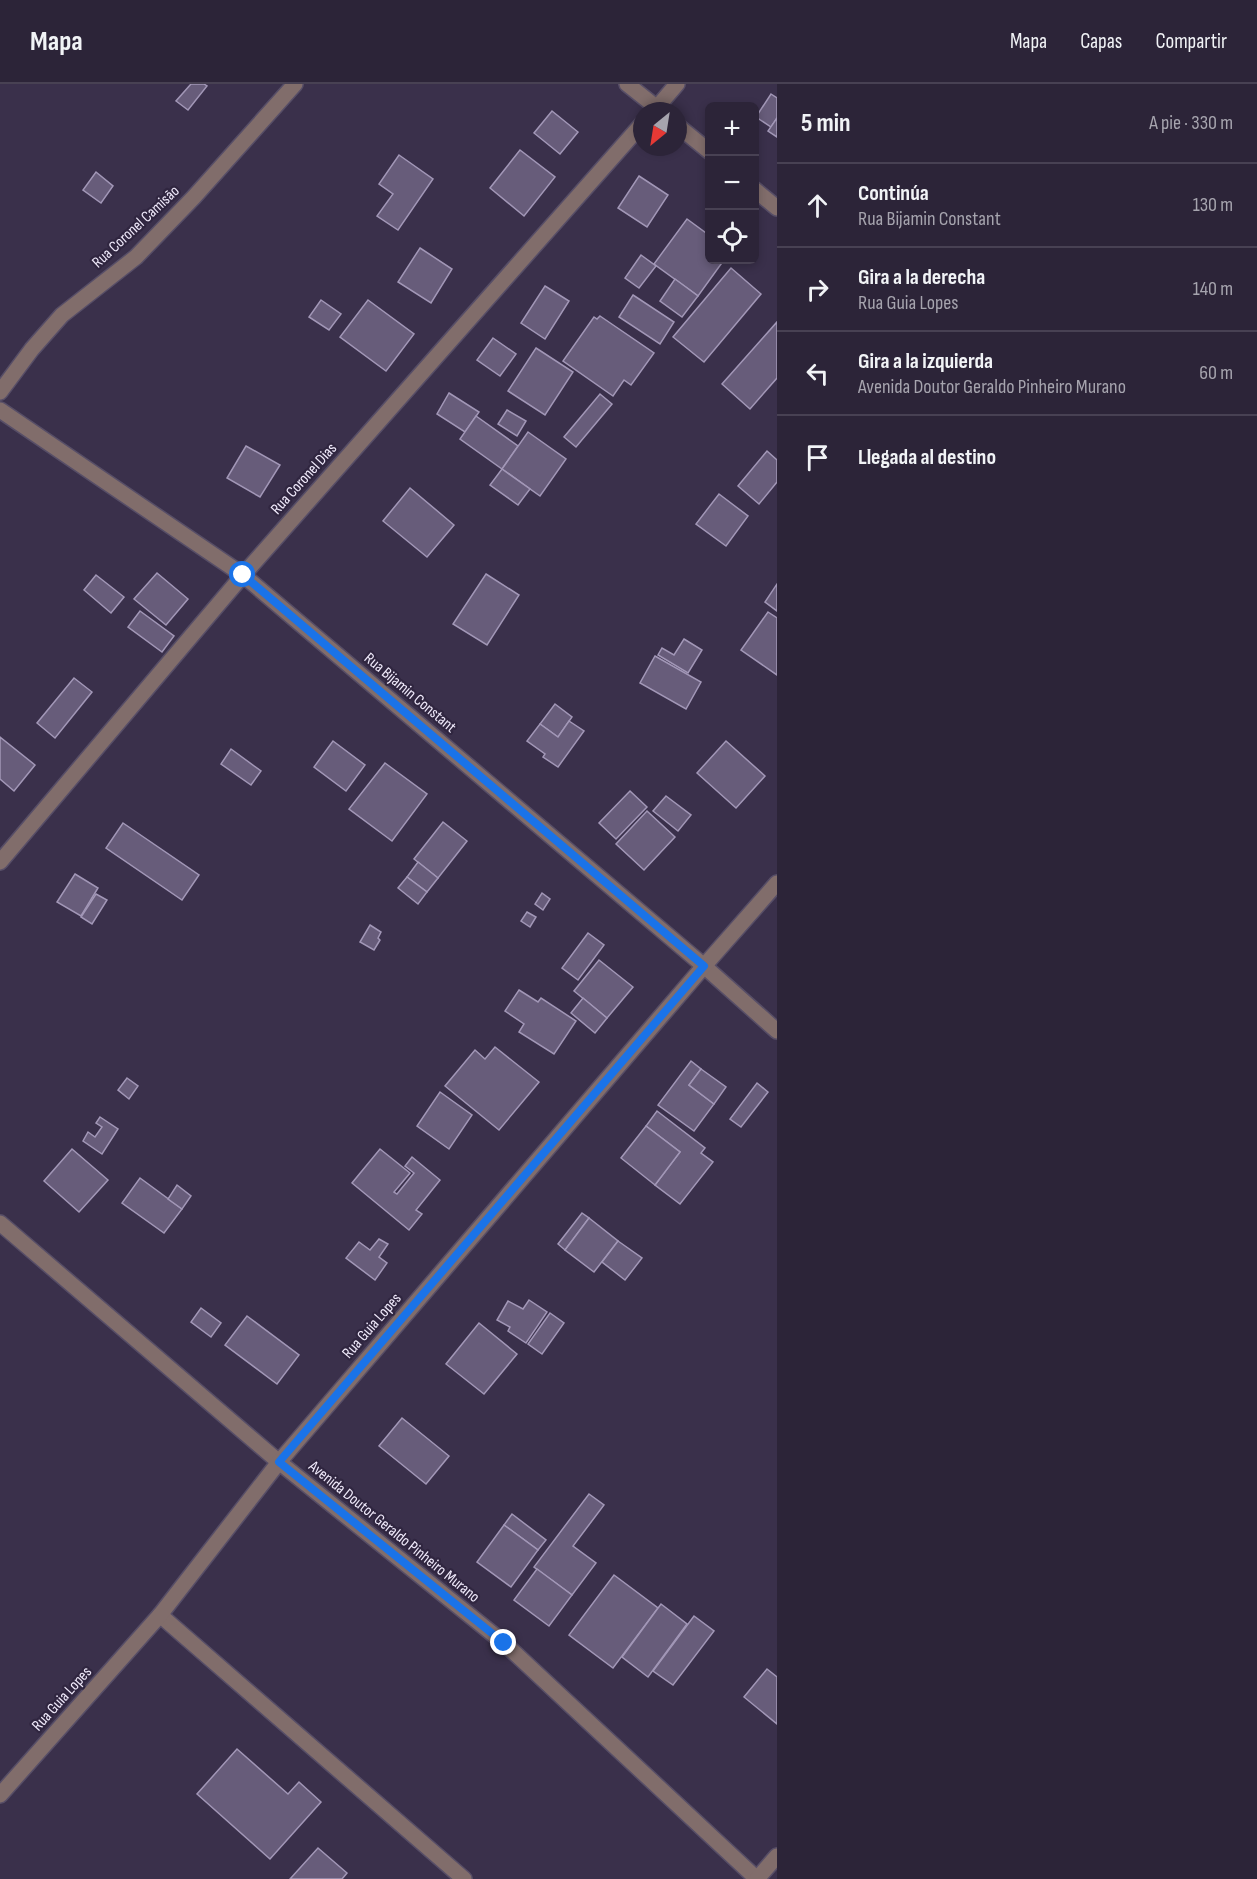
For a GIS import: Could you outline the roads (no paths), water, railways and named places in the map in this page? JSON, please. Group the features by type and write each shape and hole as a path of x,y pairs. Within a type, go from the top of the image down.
{"street":[{"name":"Rua Coronel Camisão","path":"0,392 32,349 62,315 136,257 194,197 295,84"},
{"path":"627,84 648,102"},
{"path":"663,102 676,84"},
{"path":"687,133 705,148"},
{"name":"Rua Coronel Dias","path":"0,862 243,575 633,134"},
{"path":"759,193 777,208"},
{"name":"Rua Bijamin Constant","path":"0,410 243,575 704,966 777,1031"},
{"name":"Rua Guia Lopes","path":"0,1795 160,1615 279,1462 777,883"},
{"name":"Avenida Doutor Geraldo Pinheiro Murano","path":"0,1223 279,1462 504,1643 757,1879"},
{"path":"160,1615 464,1879"},
{"path":"757,1879 777,1856"}]}
